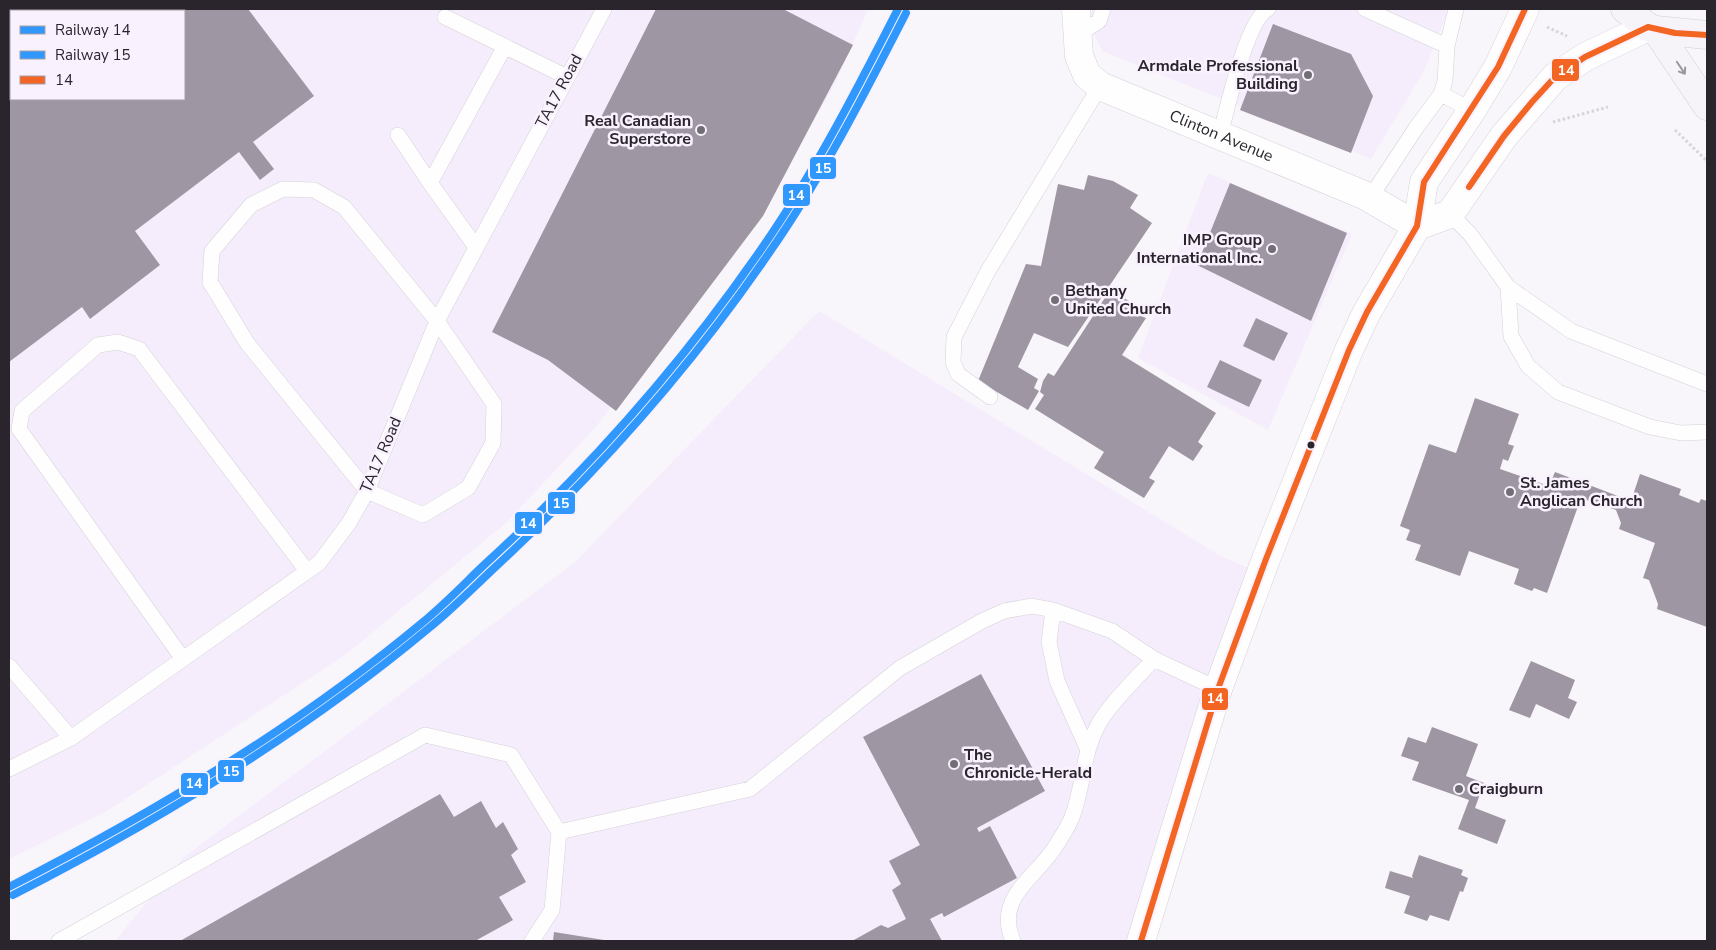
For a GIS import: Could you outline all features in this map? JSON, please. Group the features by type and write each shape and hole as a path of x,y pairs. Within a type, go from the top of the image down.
{"main road":[{"name":"Clinton Avenue","path":"1076,9 1076,36 1079,56 1087,75 1100,86 1370,198 1418,226"},
{"path":"1625,9 1652,28 1707,106"},
{"path":"1142,941 1218,689 1266,559 1349,350 1367,312 1418,226 1424,182 1533,16"},
{"path":"1418,226 1450,214 1504,136 1555,77 1585,57 1652,28 1707,35"}],"lane":[{"name":"TA17 Road","path":"9,769 71,738 319,563 349,523 367,491 436,321 604,9"},
{"path":"1076,36 1099,21 1103,9"},
{"path":"1220,136 1237,70 1257,20 1268,9"},
{"path":"1364,9 1447,46"},
{"path":"1370,198 1441,94 1445,81 1447,46 1456,9"},
{"path":"445,16 567,77"},
{"path":"430,183 505,46"},
{"path":"990,397 958,374 953,362 954,337 988,271 1100,86"},
{"path":"1441,94 1472,110"},
{"path":"398,135 476,247"},
{"path":"283,189 314,190 344,207 436,321 494,404 493,443 468,488 423,514 367,491 247,343 210,282 212,250 251,205 283,189"},
{"path":"1450,214 1470,234 1508,287 1572,331 1707,384"},
{"path":"1508,287 1511,336 1528,366 1558,392 1650,427 1681,433 1707,432"},
{"path":"183,658 19,429 22,411 98,345 118,342 140,349 307,571"},
{"path":"560,832 750,789 900,668 982,621 1004,611 1032,606 1053,610 1112,631 1154,659 1218,689"},
{"path":"1053,610 1048,642 1057,681 1087,748"},
{"path":"1013,941 1007,921 1011,901 1056,846 1072,817 1087,748 1102,718 1154,659"},
{"path":"9,666 71,738"},
{"path":"59,941 425,735 511,755 560,832 552,910 532,941"}],"path":[{"path":"1533,16 1570,38"},
{"path":"1675,130 1707,161"}],"shaded area":[{"path":"9,9 868,9 835,84 751,230 594,429 506,523 345,655 107,811 9,859"},
{"path":"1092,9 1449,9 1424,71 1371,159 1102,51 1090,25"},
{"path":"1208,173 1352,234 1268,430 1138,358"},
{"path":"819,311 1219,555 1259,573 1144,941 115,941 183,858 574,563"}],"building":[{"path":"9,9 248,9 314,96 253,142 274,169 260,180 239,152 135,231 160,265 90,319 82,307 9,362"},
{"name":"Real Canadian Superstore","path":"656,9 783,9 853,45 763,216 616,411 548,360 492,332"},
{"name":"Armdale Professional Building","path":"1273,24 1351,54 1373,96 1351,153 1240,110"},
{"name":"Bethany United Church","path":"1088,175 1113,181 1138,195 1130,208 1152,223 1068,347 1034,333 1018,367 1038,379 1034,388 1039,391 1028,410 978,381 1026,264 1041,266 1058,184 1084,190"},
{"name":"IMP Group International Inc.","path":"1230,183 1347,233 1311,321 1197,265"},
{"path":"1115,292 1144,311 1141,316 1146,318 1122,355 1216,413 1198,442 1203,446 1193,461 1169,446 1149,478 1155,481 1144,498 1094,468 1104,452 1035,409 1044,395 1040,392 1043,381 1048,373 1054,376 1108,293 1113,296"},
{"path":"1256,318 1288,333 1274,361 1243,346"},
{"path":"1220,360 1262,380 1249,407 1207,387"},
{"name":"St. James Anglican Church","path":"1475,398 1519,414 1508,444 1514,446 1508,461 1503,459 1500,469 1549,486 1555,472 1631,501 1640,474 1681,489 1679,495 1699,503 1701,499 1707,501 1707,627 1657,609 1658,604 1649,580 1643,578 1655,543 1619,529 1621,523 1616,510 1581,498 1547,593 1534,588 1532,591 1514,584 1519,569 1469,551 1460,576 1415,560 1421,545 1406,540 1410,530 1400,526 1429,444 1456,453"},
{"path":"1531,661 1575,680 1568,698 1577,702 1569,719 1536,704 1530,718 1509,710"},
{"name":"The Chronicle-Herald","path":"981,674 1045,791 977,828 979,832 990,826 1017,878 944,917 942,913 930,919 942,941 852,941 881,925 888,928 906,919 892,890 901,884 889,861 920,845 863,737"},
{"name":"Craigburn","path":"1432,727 1478,744 1466,776 1484,783 1475,808 1506,820 1497,844 1458,829 1469,800 1412,780 1419,762 1401,756 1408,737 1426,743"},
{"path":"440,794 454,817 481,801 496,828 503,822 518,849 511,855 526,882 499,897 513,920 475,941 180,941"},
{"path":"1419,855 1463,870 1461,875 1468,878 1463,892 1460,891 1449,921 1430,915 1427,921 1404,913 1410,896 1385,888 1390,871 1413,878"},
{"path":"554,932 604,940 553,941"}],"rail line":[{"name":"14","path":"9,887 118,829 171,798 224,766 326,697 431,615 523,529 597,454 632,414 731,291 781,220 817,161 898,9"},
{"name":"15","path":"13,895 176,806 331,704 381,667 437,621 529,536 603,460 673,380 706,339 769,253 825,165 906,13"}],"transit line":[{"name":"14","path":"1141,941 1218,689 1266,559 1349,350 1367,312 1417,226 1424,182 1498,67 1525,9"},
{"name":"14","path":"1469,187 1504,136 1532,102 1555,77 1585,57 1648,27 1675,33 1707,35"}],"place":[{"name":"Armdale Professional Building","path":"1308,75"},
{"name":"Real Canadian Superstore","path":"701,130"},
{"name":"IMP Group International Inc.","path":"1272,249"},
{"name":"Bethany United Church","path":"1055,300"},
{"name":"St. James Anglican Church","path":"1510,492"},
{"name":"The Chronicle-Herald","path":"954,764"},
{"name":"Craigburn","path":"1459,789"}]}
